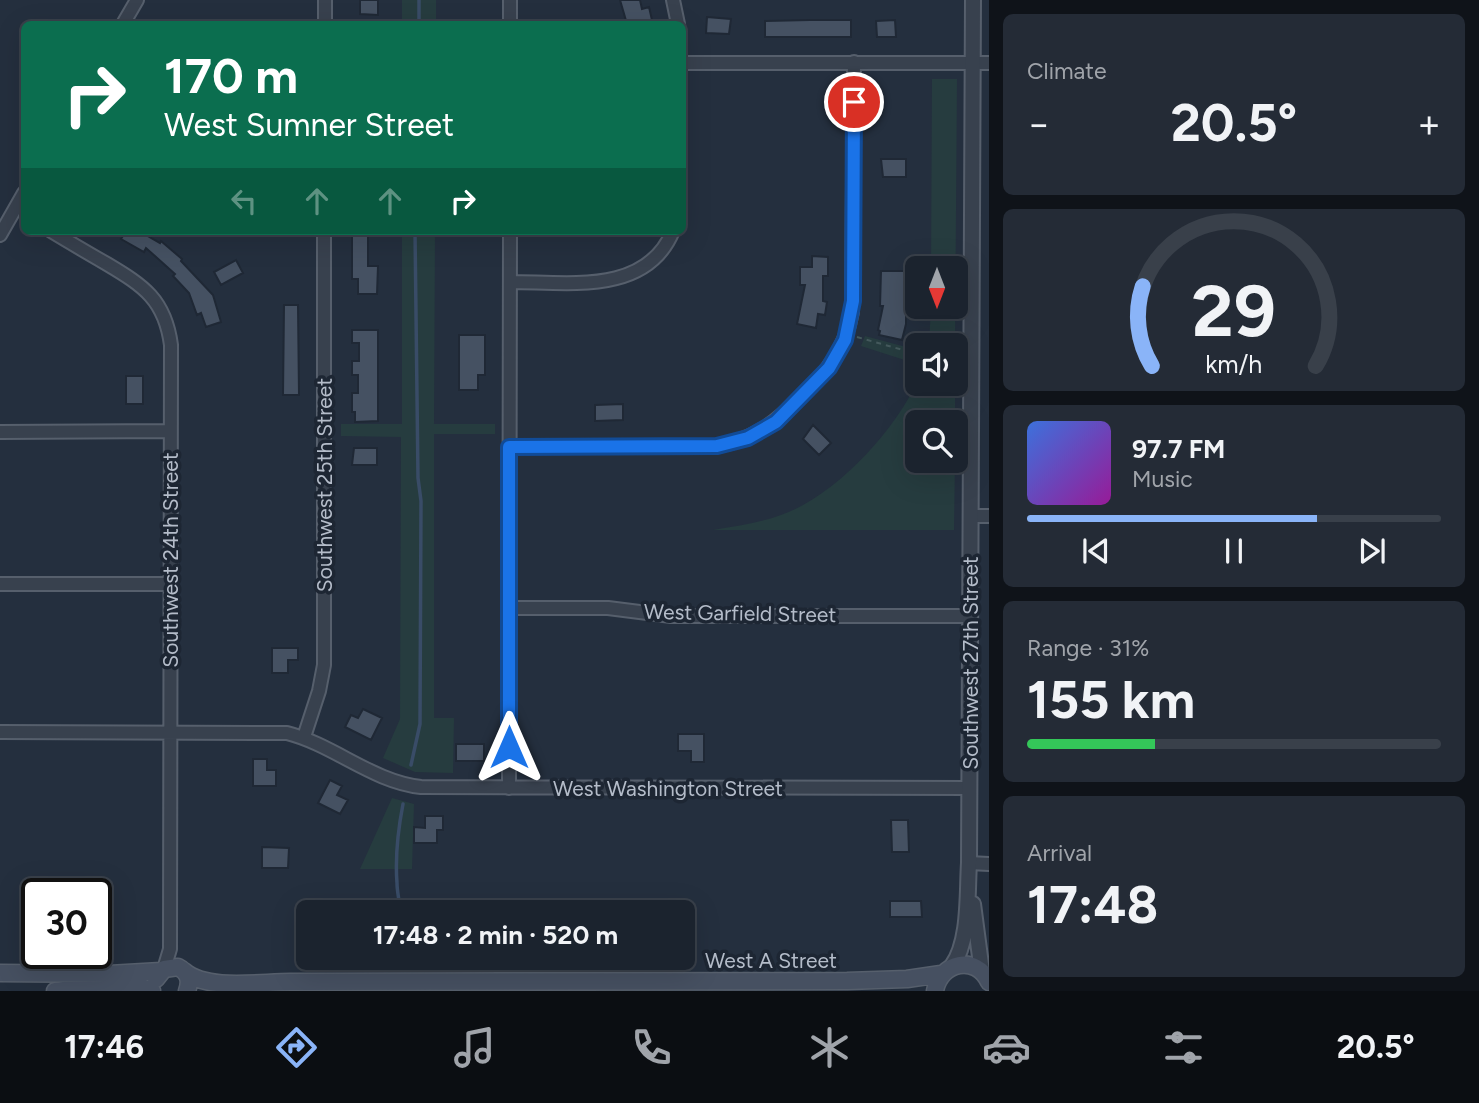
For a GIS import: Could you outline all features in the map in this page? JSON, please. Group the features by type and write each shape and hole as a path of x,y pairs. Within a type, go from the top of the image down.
{"main road":[{"name":"West A Street","path":"0,973 109,974 171,970 196,979 230,984 847,981 907,979 968,965 987,978"},
{"path":"158,991 156,981 171,970 189,980 187,991"},
{"path":"935,991 947,970"},
{"path":"55,991 120,984 131,984 152,991"},
{"path":"879,991 894,991"}],"street":[{"path":"125,21 137,0"},
{"path":"325,0 325,21"},
{"path":"510,0 510,21"},
{"path":"673,0 677,21"},
{"name":"Southwest 27th Street","path":"947,970 960,956 969,863 973,0"},
{"path":"509,447 717,446 748,438 776,422 821,378 835,360 847,334 853,301 854,62"},
{"path":"686,63 989,63"},
{"path":"0,235 20,213"},
{"name":"Southwest 24th Street","path":"58,235 137,281 165,316 171,345 171,970"},
{"name":"Southwest 25th Street","path":"304,737 319,691 324,665 324,235"},
{"path":"509,788 510,235"},
{"path":"510,282 598,282 625,277 655,259 670,235"},
{"path":"0,432 170,431"},
{"path":"971,516 989,516"},
{"path":"0,584 170,584"},
{"name":"West Garfield Street","path":"509,608 608,608 671,616 970,616"},
{"name":"West Washington Street","path":"0,732 268,731 304,737 384,777 413,786 970,788"},
{"path":"969,863 989,863"},
{"name":"Southwest 27th Street","path":"969,863 976,940 987,978"}],"path":[{"path":"847,334 905,351"}],"green space":[{"path":"402,0 436,0 436,21 402,21"},
{"path":"932,79 957,79 956,256 931,256"},
{"path":"402,235 435,235 434,424 495,424 495,434 434,434 434,718 454,718 453,773 415,772 383,758 400,719 401,437 341,436 341,424 402,424"},
{"path":"930,319 955,319 955,333 930,333"},
{"path":"865,336 905,347 905,360 861,346"},
{"path":"910,396 955,396 955,410 905,410 905,473 955,473 954,530 713,530 781,515 821,494 878,441"},
{"path":"392,798 414,804 412,869 360,869"}],"building":[{"path":"360,0 378,0 378,15 360,14"},
{"path":"620,0 640,0 642,9 649,7 652,20 626,21"},
{"path":"707,17 731,19 729,34 706,33"},
{"path":"851,20 851,37 765,37 765,21"},
{"path":"895,20 896,37 877,37 876,21"},
{"path":"881,159 906,159 906,177 883,177"},
{"path":"124,235 146,235 160,243 161,241 182,259 213,295 221,322 206,327 201,313 197,315 189,293 173,276 175,274 146,248 144,252 121,239"},
{"path":"352,235 368,235 368,266 378,266 377,294 358,294 358,279 352,279"},
{"path":"812,256 828,257 828,276 823,276 823,301 827,302 825,315 818,314 816,328 797,324 805,285 800,285 800,267 812,267"},
{"path":"236,260 243,273 221,285 214,272"},
{"path":"881,271 905,271 906,324 902,340 879,335 883,306 880,306"},
{"path":"284,305 298,305 299,395 283,395"},
{"path":"352,330 378,330 378,421 355,422 355,412 352,412 352,393 358,393 358,375 352,375 352,361 359,361 359,343 352,343"},
{"path":"459,335 485,335 485,375 478,375 478,390 459,390"},
{"path":"126,376 143,376 143,404 126,404"},
{"path":"623,404 623,420 595,421 595,405"},
{"path":"813,425 831,443 819,455 803,439"},
{"path":"354,448 377,448 377,465 352,465"},
{"path":"272,648 298,648 298,660 288,660 288,673 272,673"},
{"path":"363,709 382,718 371,740 345,727 351,715 358,718"},
{"path":"678,734 704,734 704,762 691,762 691,751 678,751"},
{"path":"456,744 484,744 484,761 456,761"},
{"path":"253,759 267,759 267,770 276,770 276,786 253,786"},
{"path":"330,780 342,786 337,795 348,800 340,814 318,803"},
{"path":"425,816 443,816 443,830 437,830 437,843 414,843 414,827 425,828"},
{"path":"891,820 908,820 909,852 892,852"},
{"path":"262,847 289,848 288,868 262,868"},
{"path":"890,901 921,901 922,917 890,917"}],"waterway":[{"path":"419,0 419,21"},
{"path":"411,765 420,724 421,501 418,478 415,235"},
{"path":"399,900 396,863 403,804"}],"route":[{"path":"509,747 509,447 730,444 762,432 776,422 821,378 841,349 852,312 854,102"}]}
